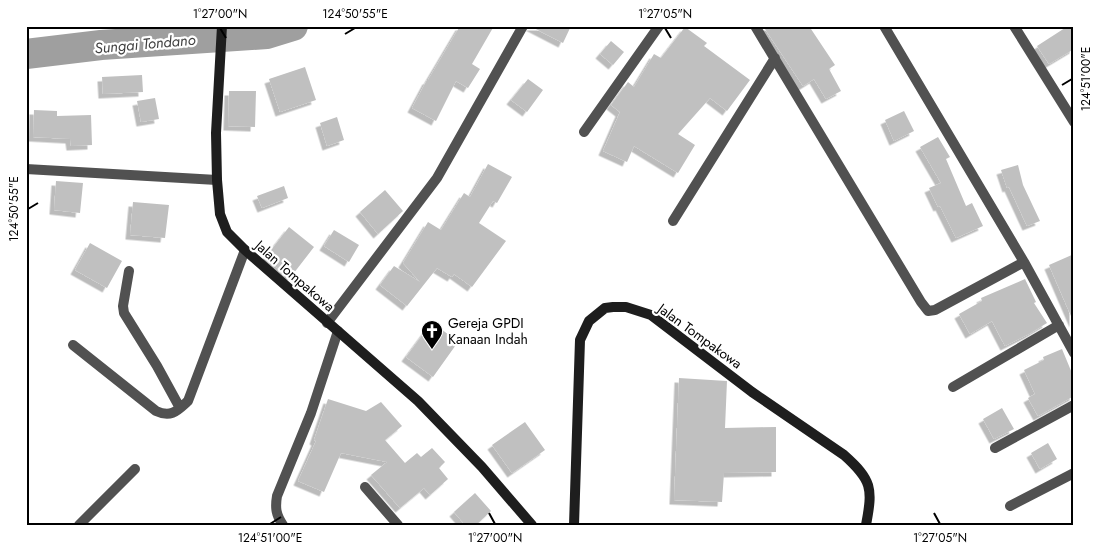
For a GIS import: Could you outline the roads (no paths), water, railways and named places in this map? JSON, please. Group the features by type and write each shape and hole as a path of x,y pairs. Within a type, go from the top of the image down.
{"street":[{"name":"Jalan Tompakowa","path":"222,26 216,133 217,180 220,214 224,225 233,239 244,250 418,401 482,467 532,525"},
{"path":"328,323 437,178 523,26"},
{"path":"584,132 659,26"},
{"path":"755,26 928,311 934,310 1024,262"},
{"path":"884,26 1024,262 1074,353"},
{"path":"1014,26 1074,122"},
{"path":"672,221 775,58"},
{"path":"26,169 217,180"},
{"path":"73,345 156,411 171,414 188,401 244,250"},
{"path":"129,271 123,306 124,313 157,366 180,408"},
{"name":"Jalan Tompakowa","path":"574,525 580,340 585,328 595,315 605,308 626,307 659,320 752,392 844,455 856,466 869,485 870,498 866,525"},
{"path":"953,387 1059,325"},
{"path":"283,525 275,506 277,496 312,413 338,331"},
{"path":"994,448 1074,404"},
{"path":"79,525 135,469"},
{"path":"1010,506 1074,473"},
{"path":"365,487 398,525"}],"waterway":[{"name":"Sungai Tondano","path":"26,54 101,45 267,34 293,26"}],"place":[{"name":"Gereja GPDI Kanaan Indah","path":"432,350"}]}
